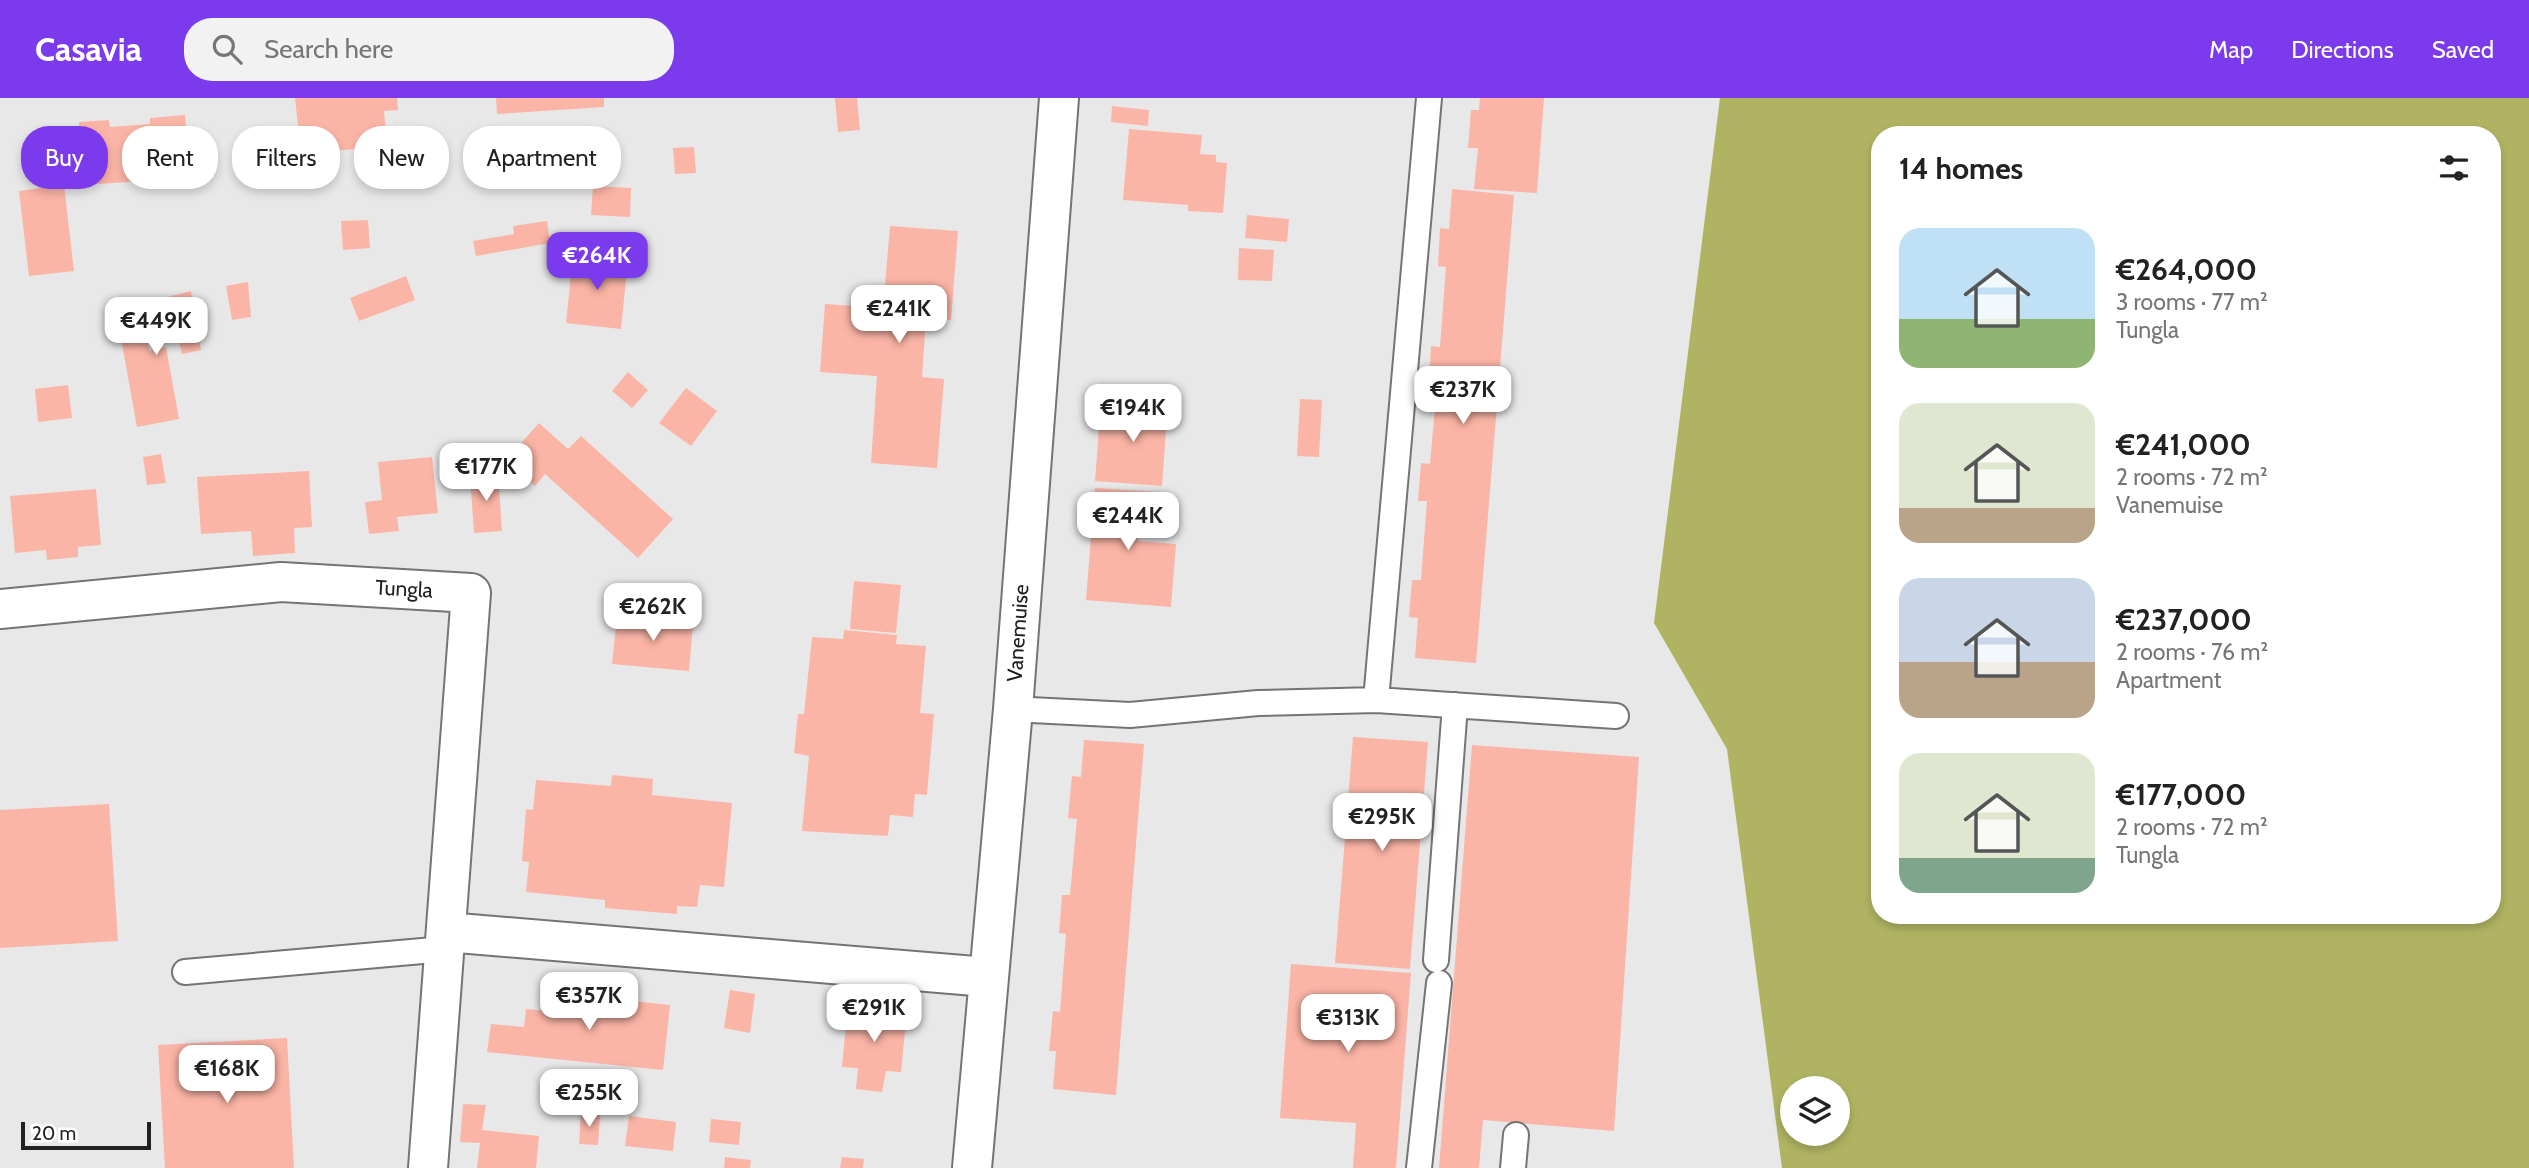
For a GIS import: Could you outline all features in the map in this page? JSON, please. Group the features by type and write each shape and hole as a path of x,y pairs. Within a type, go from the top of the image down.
{"street":[{"name":"Vanemuise","path":"972,1168 1013,709 1059,98"},
{"name":"Tungla","path":"0,609 281,582 471,593 428,1168"},
{"path":"445,940 987,977"}],"lane":[{"path":"1376,699 1429,98"},
{"path":"1013,709 1130,715 1258,703 1376,699 1616,716"},
{"path":"1419,1168 1437,971 1455,705"},
{"path":"185,972 445,940"},
{"path":"1513,1168 1516,1135"}],"green space":[{"path":"1720,98 2529,98 2529,1168 1782,1168 1727,749 1654,623"}],"building":[{"path":"295,98 397,98 398,110 384,111 385,126 354,126 354,149 340,150 340,126 298,126"},
{"path":"496,98 604,98 604,107 497,114"},
{"path":"835,98 857,98 860,130 838,132"},
{"path":"1480,98 1544,98 1537,193 1474,189 1478,148 1468,148 1471,110 1479,110"},
{"path":"1112,106 1149,110 1148,126 1111,122"},
{"path":"185,115 186,126 123,126 150,124 150,118"},
{"path":"109,120 110,127 122,126 122,182 108,183 108,126 79,126 79,122"},
{"path":"1129,129 1202,135 1200,154 1216,155 1216,162 1227,163 1223,213 1188,211 1188,205 1123,200"},
{"path":"694,147 696,173 675,174 673,148"},
{"path":"631,188 630,217 591,215 593,189"},
{"path":"64,189 74,271 29,276 19,191"},
{"path":"1452,189 1514,195 1476,663 1415,658 1418,618 1409,617 1412,580 1421,580 1427,501 1418,501 1421,463 1430,464 1437,384 1429,383 1431,346 1440,347 1446,267 1438,266 1440,228 1449,229"},
{"path":"1247,215 1289,219 1287,242 1245,238"},
{"path":"368,220 370,248 343,250 341,221"},
{"path":"547,221 550,243 476,256 473,241 514,234 513,226"},
{"path":"890,226 958,231 951,320 926,318 922,377 944,379 937,468 871,463 877,376 820,372 825,304 883,308"},
{"path":"1239,248 1274,250 1272,281 1238,280"},
{"path":"573,254 628,260 621,329 566,323"},
{"path":"406,276 415,300 359,321 350,298"},
{"path":"248,282 251,317 232,320 226,286"},
{"path":"191,291 201,350 182,354 174,321 145,328 149,351 166,347 179,419 137,427 117,316 162,308 159,299"},
{"path":"628,372 648,390 632,408 612,391"},
{"path":"68,385 72,418 38,422 35,389"},
{"path":"686,388 717,411 691,446 659,423"},
{"path":"1110,399 1168,403 1162,486 1095,481 1099,428 1108,429"},
{"path":"1300,399 1322,400 1319,457 1297,456"},
{"path":"539,423 568,449 581,436 673,519 638,558 545,474 535,486 506,460"},
{"path":"161,454 166,483 147,485 143,457"},
{"path":"432,457 438,513 397,517 399,531 369,534 365,502 382,500 378,462"},
{"path":"309,471 312,527 294,528 295,553 253,556 251,531 201,534 197,477"},
{"path":"498,474 502,531 474,533 470,475"},
{"path":"1095,488 1162,492 1161,510 1141,508 1138,541 1176,544 1171,607 1086,600"},
{"path":"96,489 101,545 78,547 78,557 47,560 46,550 15,553 10,496"},
{"path":"854,581 901,585 896,633 850,629"},
{"path":"617,615 693,623 689,671 612,664"},
{"path":"844,630 897,635 896,644 926,646 920,713 934,714 927,795 915,794 913,817 890,815 888,836 802,831 809,756 794,753 798,714 804,714 812,637 843,639"},
{"path":"1353,737 1428,742 1410,969 1335,963"},
{"path":"1084,740 1144,744 1116,1095 1053,1089 1056,1051 1049,1051 1053,1011 1060,1012 1066,934 1059,933 1062,895 1070,895 1077,819 1068,818 1072,776 1081,777"},
{"path":"1472,745 1639,757 1614,1131 1483,1120 1479,1168 1439,1168"},
{"path":"612,775 653,779 652,795 732,803 724,887 700,885 697,907 677,906 677,914 605,908 605,900 526,892 529,862 522,861 526,809 533,810 536,780 611,786"},
{"path":"109,804 118,941 0,948 0,810"},
{"path":"1291,964 1411,973 1396,1168 1353,1168 1356,1123 1280,1118"},
{"path":"730,990 755,994 750,1033 724,1028"},
{"path":"548,992 670,1005 663,1070 487,1052 491,1024 524,1027 526,1009 545,1011"},
{"path":"848,1004 907,1010 901,1072 886,1071 882,1092 856,1089 858,1068 842,1067"},
{"path":"287,1038 294,1168 165,1168 158,1045"},
{"path":"463,1104 486,1105 482,1130 539,1136 536,1168 477,1168 480,1143 460,1142"},
{"path":"581,1113 600,1115 598,1145 579,1144"},
{"path":"629,1116 676,1122 673,1151 625,1146"},
{"path":"711,1119 741,1122 739,1145 709,1142"},
{"path":"725,1157 751,1160 750,1168 724,1168"},
{"path":"842,1157 864,1159 863,1168 840,1168"}]}
